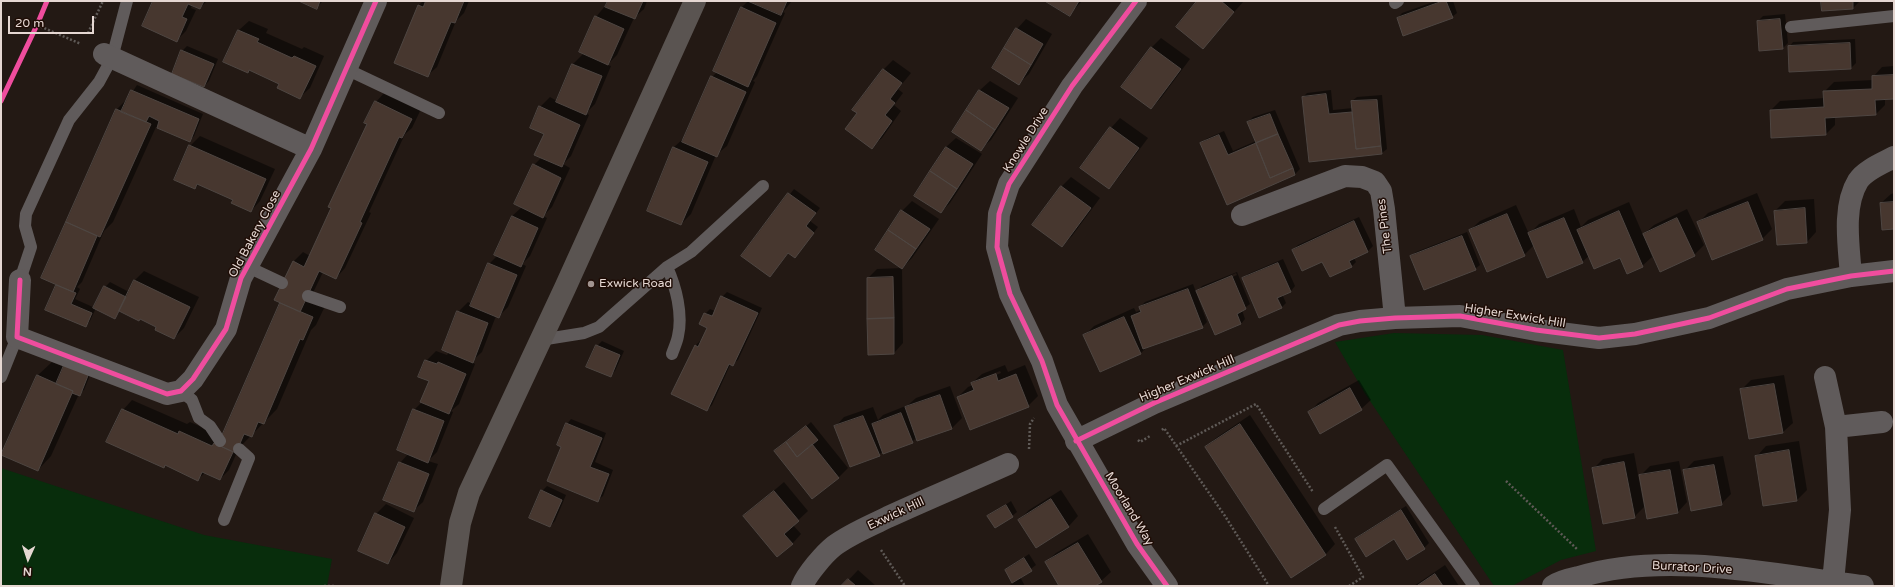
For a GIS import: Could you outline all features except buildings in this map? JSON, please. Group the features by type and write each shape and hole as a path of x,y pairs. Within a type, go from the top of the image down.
{"street":[{"name":"Old Bakery Close","path":"181,391 193,379 226,330 241,278 310,149 376,1"},
{"path":"451,586 460,523 470,493 695,1"},
{"name":"Knowle Drive","path":"1076,441 1057,405 1042,361 1010,294 997,246 999,214 1009,184 1072,86 1136,1"},
{"path":"108,56 310,149"},
{"path":"1851,276 1847,218 1858,180 1894,156"},
{"name":"The Pines","path":"1242,215 1345,176 1362,177 1375,182 1380,191 1384,209 1394,318"},
{"name":"Higher Exwick Hill","path":"1076,441 1154,403 1340,325 1360,321 1394,318 1460,316 1536,330 1599,338 1635,334 1709,318 1787,289 1851,276 1894,271"},
{"path":"20,280 18,337 167,394 181,391"},
{"path":"1824,377 1836,427 1840,510 1833,582"},
{"path":"1836,427 1882,422"},
{"name":"Moorland Way","path":"1076,441 1137,544 1166,586"},
{"name":"Exwick Hill","path":"802,586 809,574 834,546 865,528 1008,464"},
{"name":"Burrator Drive","path":"1553,586 1600,571 1629,566 1694,565 1863,586"}],"lane":[{"path":"20,280 31,247 25,226 26,214 69,120 99,82 127,1"},
{"path":"1791,27 1894,16"},
{"path":"346,69 439,112"},
{"path":"540,340 584,333 599,327 667,268 691,252 763,186"},
{"path":"248,266 282,283"},
{"path":"667,268 675,285 679,316 679,335 672,354"},
{"path":"308,296 340,307"},
{"path":"1,377 18,337"},
{"path":"181,391 192,400 199,418 210,426 220,441"},
{"path":"224,520 249,458 239,449"},
{"path":"1324,508 1387,465 1474,586"}],"path":[{"path":"38,25 83,45 103,1"},
{"path":"1176,446 1256,404 1324,508 1363,577 1349,586"},
{"path":"1008,464 1029,452 1030,424 1036,416 1057,405"},
{"path":"1158,432 1164,428 1225,516 1269,586"},
{"path":"1136,436 1140,442 1152,435"},
{"path":"1506,481 1600,571"},
{"path":"896,571 905,586"},
{"path":"324,586 334,586"}],"green space":[{"path":"1394,333 1482,335 1563,350 1596,551 1561,560 1512,586 1494,586 1364,392 1335,342"},
{"path":"1,468 204,535 332,559 327,586 1,586"}],"cycle path":[{"path":"1,101 47,1"},
{"path":"20,280 17,337 167,394 181,391 193,379 226,329 241,278 311,149 376,1"},
{"path":"1136,1 1072,86 1009,184 999,214 997,247 1010,294 1042,361 1057,405 1137,544 1167,586"},
{"path":"1076,441 1154,403 1339,325 1360,321 1395,318 1460,316 1536,330 1599,338 1635,334 1709,318 1787,289 1851,276 1894,271"}],"place":[{"name":"Exwick Road","path":"591,284"}]}
